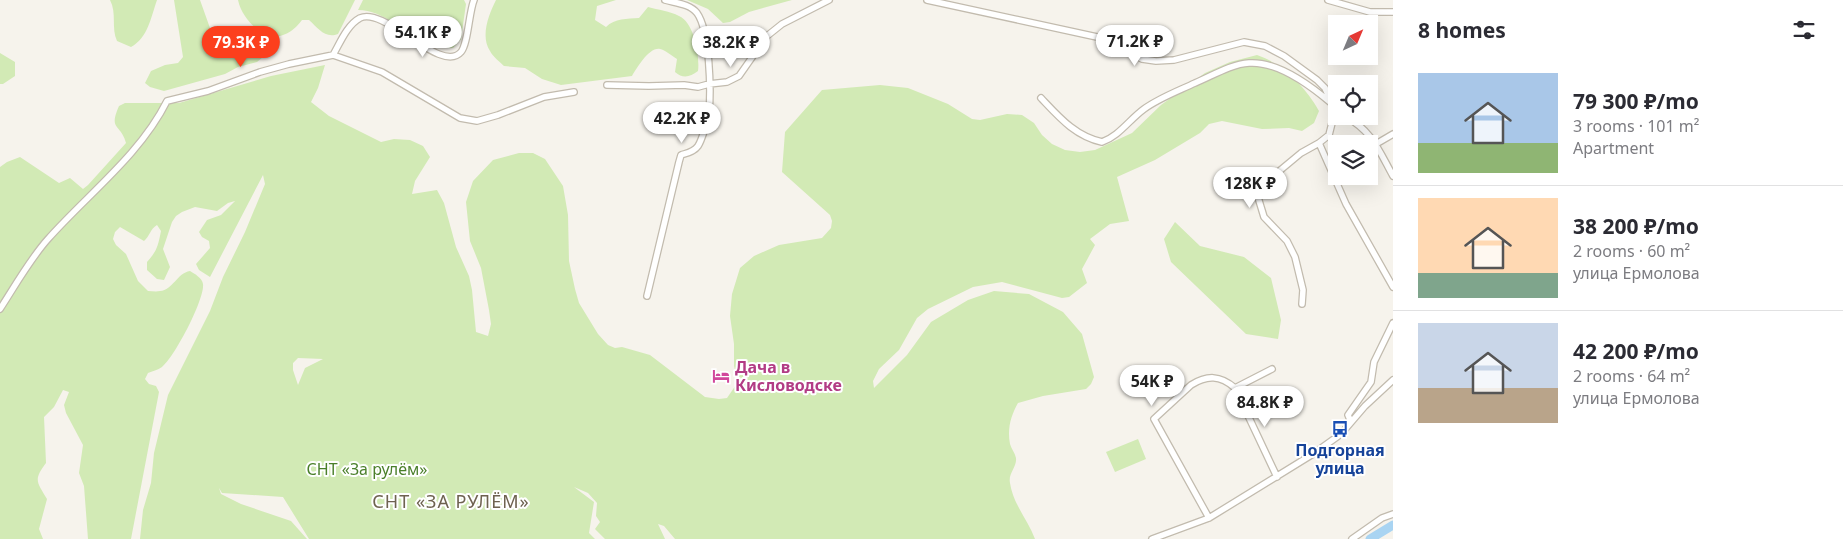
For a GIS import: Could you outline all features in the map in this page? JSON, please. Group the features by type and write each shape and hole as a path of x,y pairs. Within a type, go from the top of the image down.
{"street":[{"path":"333,55 352,24 362,17 371,16 384,21 422,46 442,55 453,56 461,52 465,42 474,0"},
{"path":"647,296 681,155 691,152 698,146 709,114 705,30 696,13 686,5 665,0"},
{"path":"607,85 684,85 698,87 727,82 739,76 757,48 782,24 829,0"},
{"path":"927,0 1097,37 1142,59 1156,61 1174,60 1244,42 1265,46 1284,56 1317,80 1325,88 1328,95"},
{"path":"1328,0 1370,12 1393,12"},
{"path":"0,309 46,241 140,143 157,120 167,101 208,91 282,66 333,55 382,72 460,118 476,121 498,115 544,97 574,92"},
{"path":"1041,98 1062,121 1079,134 1102,142 1110,139 1145,108 1207,78 1249,63 1264,64 1282,71 1317,91 1328,101"},
{"path":"1302,304 1302,290 1295,257 1287,242 1264,218 1257,194 1260,187 1301,153 1329,135 1332,125"},
{"path":"1360,125 1370,135"},
{"path":"1378,143 1393,134"},
{"path":"1319,143 1346,204 1393,287"},
{"path":"1378,148 1393,176"},
{"path":"1351,422 1348,415 1371,382 1374,362 1393,322"},
{"path":"1235,388 1272,369"},
{"path":"1209,518 1154,419 1191,385 1208,377 1219,377 1235,388 1277,477"},
{"path":"1152,539 1209,518 1330,443 1393,380"},
{"path":"1352,539 1382,518 1393,514"}],"green space":[{"path":"110,0 157,0 145,33 131,47 117,41"},
{"path":"174,0 200,0 210,28 211,41 216,46 223,44 233,35 244,36 255,40 266,51 263,57 257,62 238,67 225,74 164,91 150,87 145,83 151,71 165,65 178,63 183,57"},
{"path":"238,0 355,0 338,34 325,34 309,20 302,20 294,29 269,39 254,27 246,17"},
{"path":"363,0 464,0 466,4 461,39 453,48 429,45 385,18 367,11 358,10"},
{"path":"496,0 616,0 597,6 595,20 606,27 617,20 639,18 648,7 672,13 684,19 689,25 697,49 698,71 692,75 681,76 675,72 677,59 660,49 652,51 640,63 632,76 561,85 542,79 525,68 504,66 491,53 486,39 488,18"},
{"path":"687,0 792,0 749,12 730,22 723,23 708,9"},
{"path":"0,53 15,62 15,76 3,84 0,84"},
{"name":"СНТ «За рулём»","path":"1257,55 1276,64 1300,85 1319,111 1314,123 1302,131 1289,128 1262,129 1222,121 1209,124 1200,133 1155,160 1117,177 1129,221 1110,224 1090,239 1095,245 1082,269 1087,283 1069,297 1062,298 1002,282 973,287 928,309 917,318 899,350 879,369 873,381 874,388 907,355 931,322 968,300 994,291 1029,294 1063,312 1082,334 1094,377 1091,384 1086,389 1043,396 1018,403 1013,412 1009,428 1010,444 1016,458 1010,479 1012,491 1017,505 1035,539 675,539 664,526 658,524 665,539 605,539 595,529 600,522 596,516 597,503 588,493 574,487 594,502 589,533 595,539 309,539 283,497 222,493 219,488 221,494 241,504 291,521 307,539 140,539 143,510 151,483 154,453 168,395 210,311 223,277 245,232 265,184 263,175 210,277 199,270 196,264 210,248 209,241 202,237 199,232 207,220 221,215 235,201 228,203 217,211 195,207 176,216 172,222 163,249 170,267 164,280 157,279 147,270 147,262 155,251 160,236 161,231 157,225 144,241 120,227 115,232 113,239 116,245 126,254 138,281 148,291 164,290 186,272 190,271 200,278 203,284 194,314 174,352 162,367 148,373 145,379 149,384 156,386 159,392 131,539 88,539 84,486 79,473 83,445 66,413 64,405 69,392 63,390 54,407 44,417 46,463 38,477 39,485 47,499 39,529 43,539 0,539 0,167 20,157 59,183 70,178 83,189 126,143 115,123 119,106 125,103 179,103 271,76 325,65 318,88 311,102 329,116 381,142 394,139 410,140 423,146 430,157 415,181 412,194 437,190 444,203 456,247 469,276 476,332 488,336 491,324 489,310 481,268 470,241 466,202 473,181 493,160 519,153 533,153 545,159 563,186 568,215 569,261 575,289 579,303 598,334 608,345 615,348 622,347 650,355 705,397 719,399 727,398 738,382 734,366 734,344 730,316 732,294 740,268 754,256 779,245 822,238 831,228 832,221 830,215 782,172 785,132 822,90 880,85 908,88 948,104 972,119 980,120 1007,114 1022,115 1034,123 1042,135 1052,144 1065,150 1080,152 1095,150 1132,133 1161,105 1205,73 1230,62","holes":["298,358 323,359 305,368 298,385 293,370 293,363"]},
{"path":"1175,222 1200,246 1244,257 1271,278 1281,320 1278,339 1246,334 1171,262 1164,239"},
{"path":"1138,439 1146,459 1115,472 1106,452"}],"waterway":[{"path":"1370,539 1393,525"}],"place":[{"name":"Дача в Кисловодске","path":"721,376"},
{"name":"Подгорная улица","path":"1340,429"}],"district":[{"name":"СНТ «ЗА РУЛЁМ»","path":"451,502"}]}
